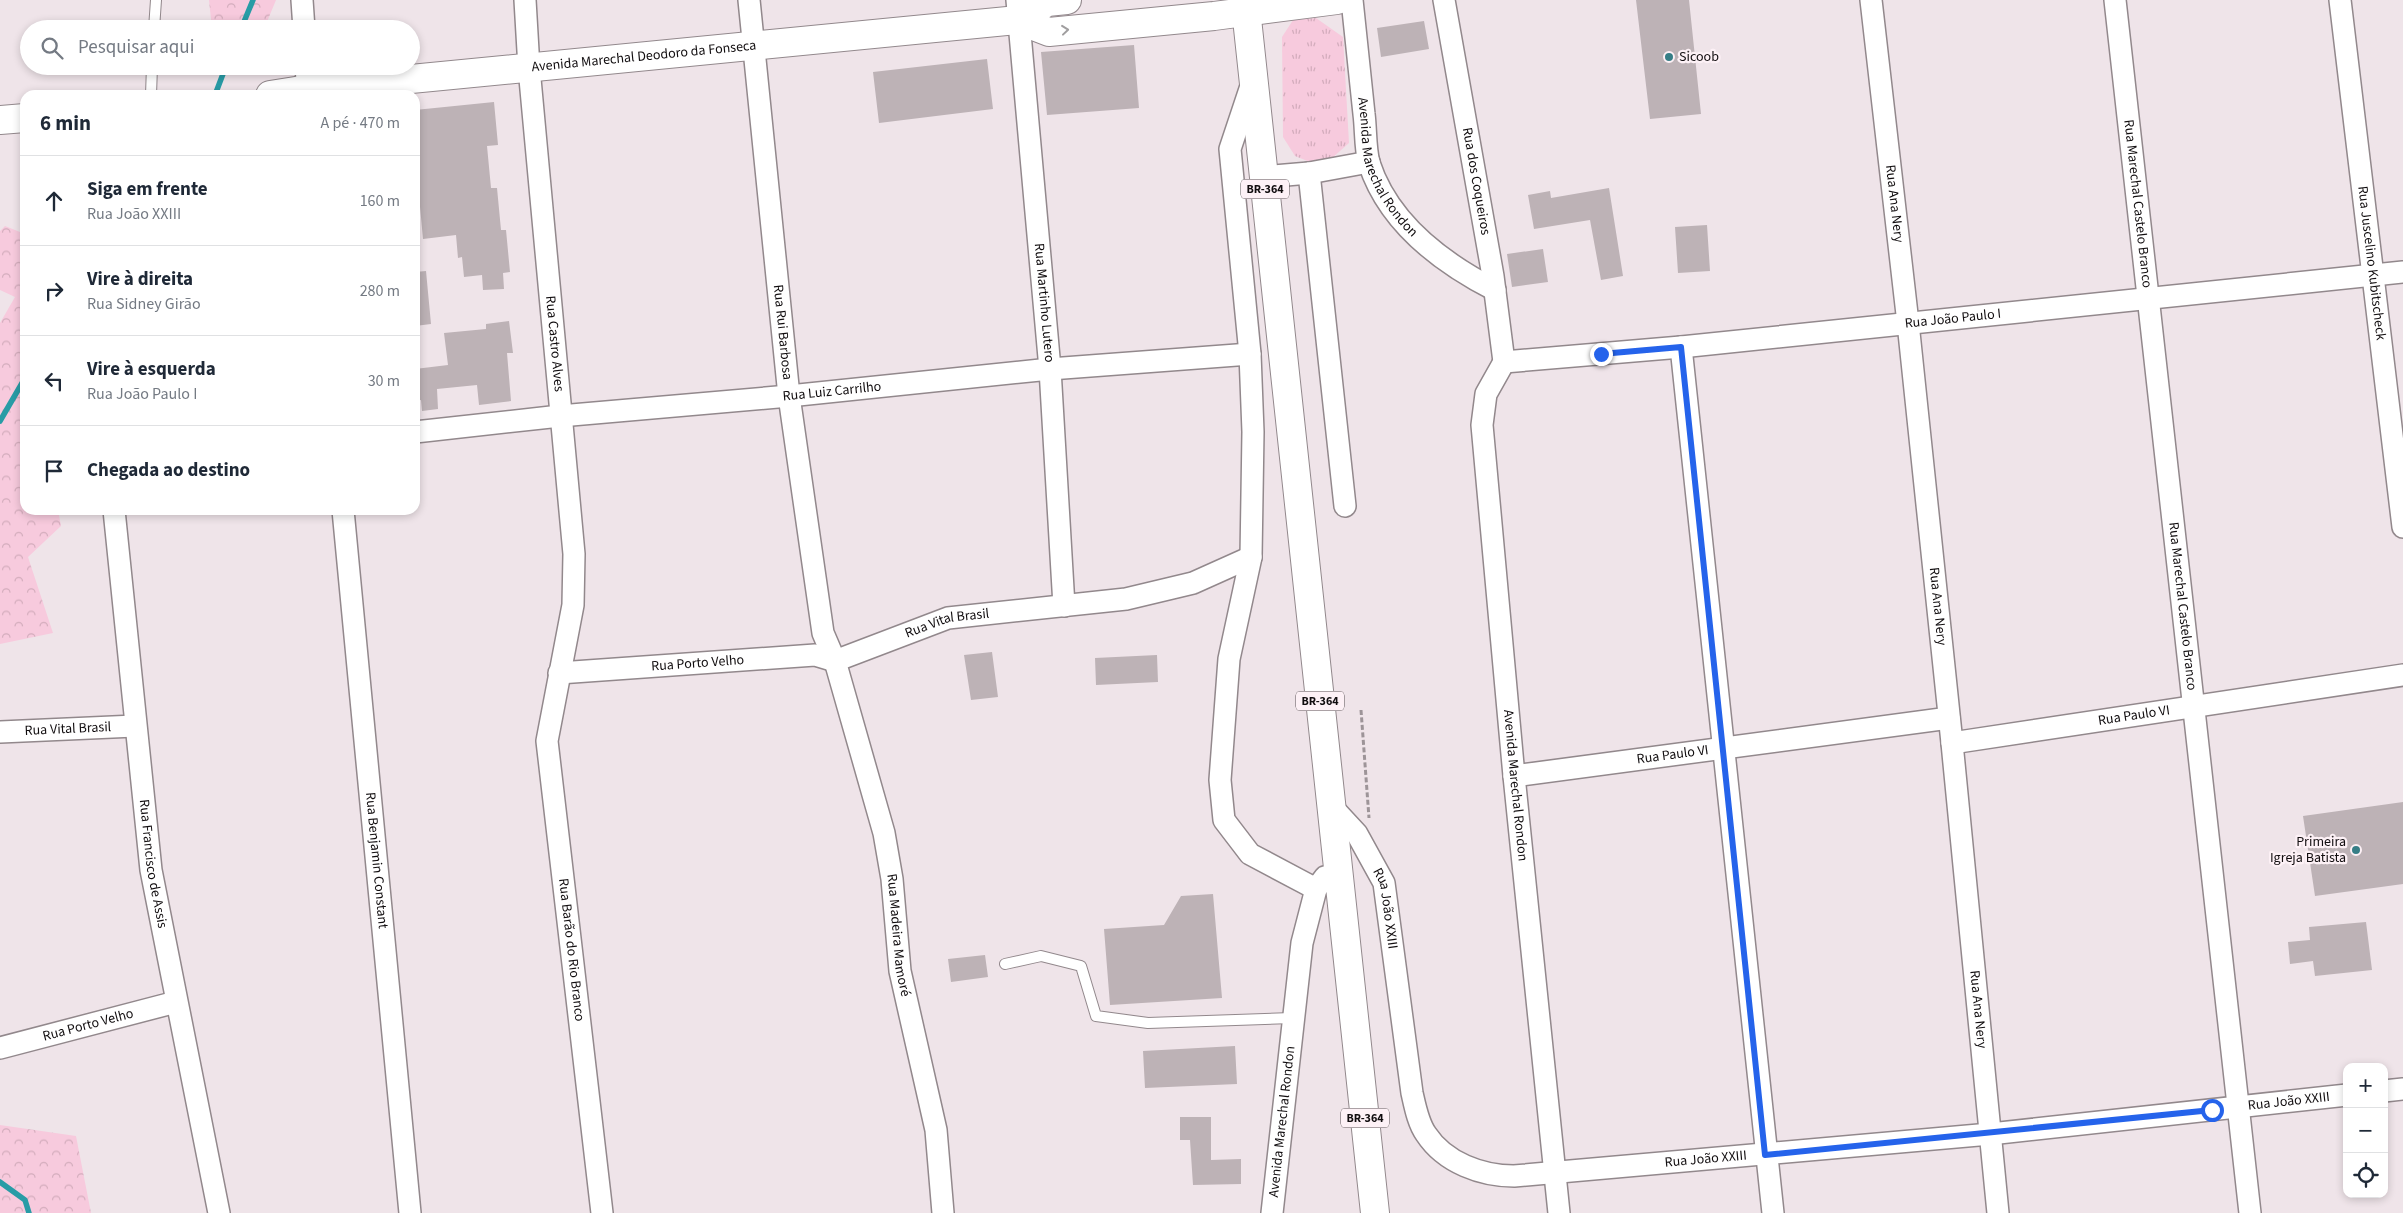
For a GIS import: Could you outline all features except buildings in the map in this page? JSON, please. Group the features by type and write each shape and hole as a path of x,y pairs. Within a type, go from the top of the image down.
{"main road":[{"name":"Avenida Marechal Deodoro da Fonseca","path":"287,90 308,84 529,68 753,47 1018,10 1047,2 1067,0"},
{"name":"Avenida Marechal Deodoro da Fonseca","path":"1018,10 1049,32 1246,5 1337,0"},
{"name":"BR-364","path":"1246,5 1375,1213"},
{"path":"0,120 20,118"}],"street":[{"path":"302,0 303,20"},
{"name":"Rua Castro Alves","path":"524,0 560,416 574,554 573,605 558,680"},
{"name":"Rua Rui Barbosa","path":"748,0 789,396 822,633 835,661"},
{"name":"Avenida Marechal Rondon","path":"1352,0 1369,162 1385,195 1400,216 1431,251 1468,276 1495,290"},
{"name":"Rua dos Coqueiros","path":"1444,0 1495,290 1504,362"},
{"name":"Rua Ana Nery","path":"1871,0 1908,323 1952,743 1998,1213"},
{"name":"Rua Marechal Castelo Branco","path":"2115,0 2192,706 2250,1213"},
{"name":"Rua Juscelino Kubitscheck","path":"2340,0 2403,527"},
{"name":"Rua Martinho Lutero","path":"1018,10 1050,369 1064,606"},
{"path":"1253,80 1230,149 1250,354 1253,432 1251,557 1229,659 1220,780 1224,820 1250,854 1316,889"},
{"path":"1263,177 1309,173 1369,162"},
{"path":"1309,173 1345,506"},
{"name":"Rua João Paulo I","path":"1504,362 1681,347 2403,272"},
{"path":"1681,347 1765,1155 1773,1213"},
{"name":"Rua Luiz Carrilho","path":"420,431 560,416 789,396 1050,369 1250,354"},
{"name":"Avenida Marechal Rondon","path":"1504,362 1486,394 1482,425 1514,776 1559,1213"},
{"name":"Rua Francisco de Assis","path":"114,515 150,870 219,1213"},
{"name":"Rua Benjamin Constant","path":"343,515 410,1213"},
{"name":"Rua Vital Brasil","path":"835,661 948,618 1126,599 1193,584 1251,557"},
{"name":"Rua Porto Velho","path":"558,680 815,655 835,661"},
{"name":"Rua Madeira Mamoré","path":"835,661 884,833 892,879 900,971 936,1130 943,1213"},
{"name":"Rua Paulo VI","path":"1952,743 2403,675"},
{"name":"Rua Barão do Rio Branco","path":"558,680 547,741 602,1213"},
{"name":"Rua Paulo VI","path":"1514,776 1949,718"},
{"name":"Rua Vital Brasil","path":"0,732 135,726"},
{"name":"Rua João XXIII","path":"1332,807 1357,834 1384,882 1412,1094 1425,1134 1446,1155 1485,1173 1514,1176 1765,1155 1990,1134 2343,1095"},
{"name":"Avenida Marechal Rondon","path":"1272,1213 1292,1018 1302,943 1316,889 1338,859"},
{"name":"Rua Porto Velho","path":"0,1048 176,1002"},
{"path":"2388,1091 2403,1089"}],"lane":[{"path":"155,20 156,0"},
{"path":"151,90 152,75"},
{"path":"1005,964 1041,956 1081,966 1096,1016 1148,1023 1292,1018"}],"path":[{"path":"1361,710 1370,819"}],"green space":[{"path":"209,0 276,0 268,20 211,20"},
{"path":"1316,18 1343,37 1349,143 1331,159 1310,162 1295,156 1283,137 1282,37 1293,20"},
{"path":"5,226 20,232 20,515 59,515 61,526 28,557 53,633 0,644 0,323 15,297 0,290 0,231"},
{"path":"0,1125 76,1136 91,1213 0,1213"}],"waterway":[{"path":"245,20 253,0"},
{"path":"217,90 223,75"},
{"path":"0,421 20,387"},
{"path":"0,1182 25,1200 29,1213"}],"place":[{"name":"Sicoob","path":"1669,57"},
{"name":"Primeira Igreja Batista","path":"2356,850"}],"route":[{"path":"1601,354 1681,347 1765,1155 1990,1134 2212,1110"}]}
